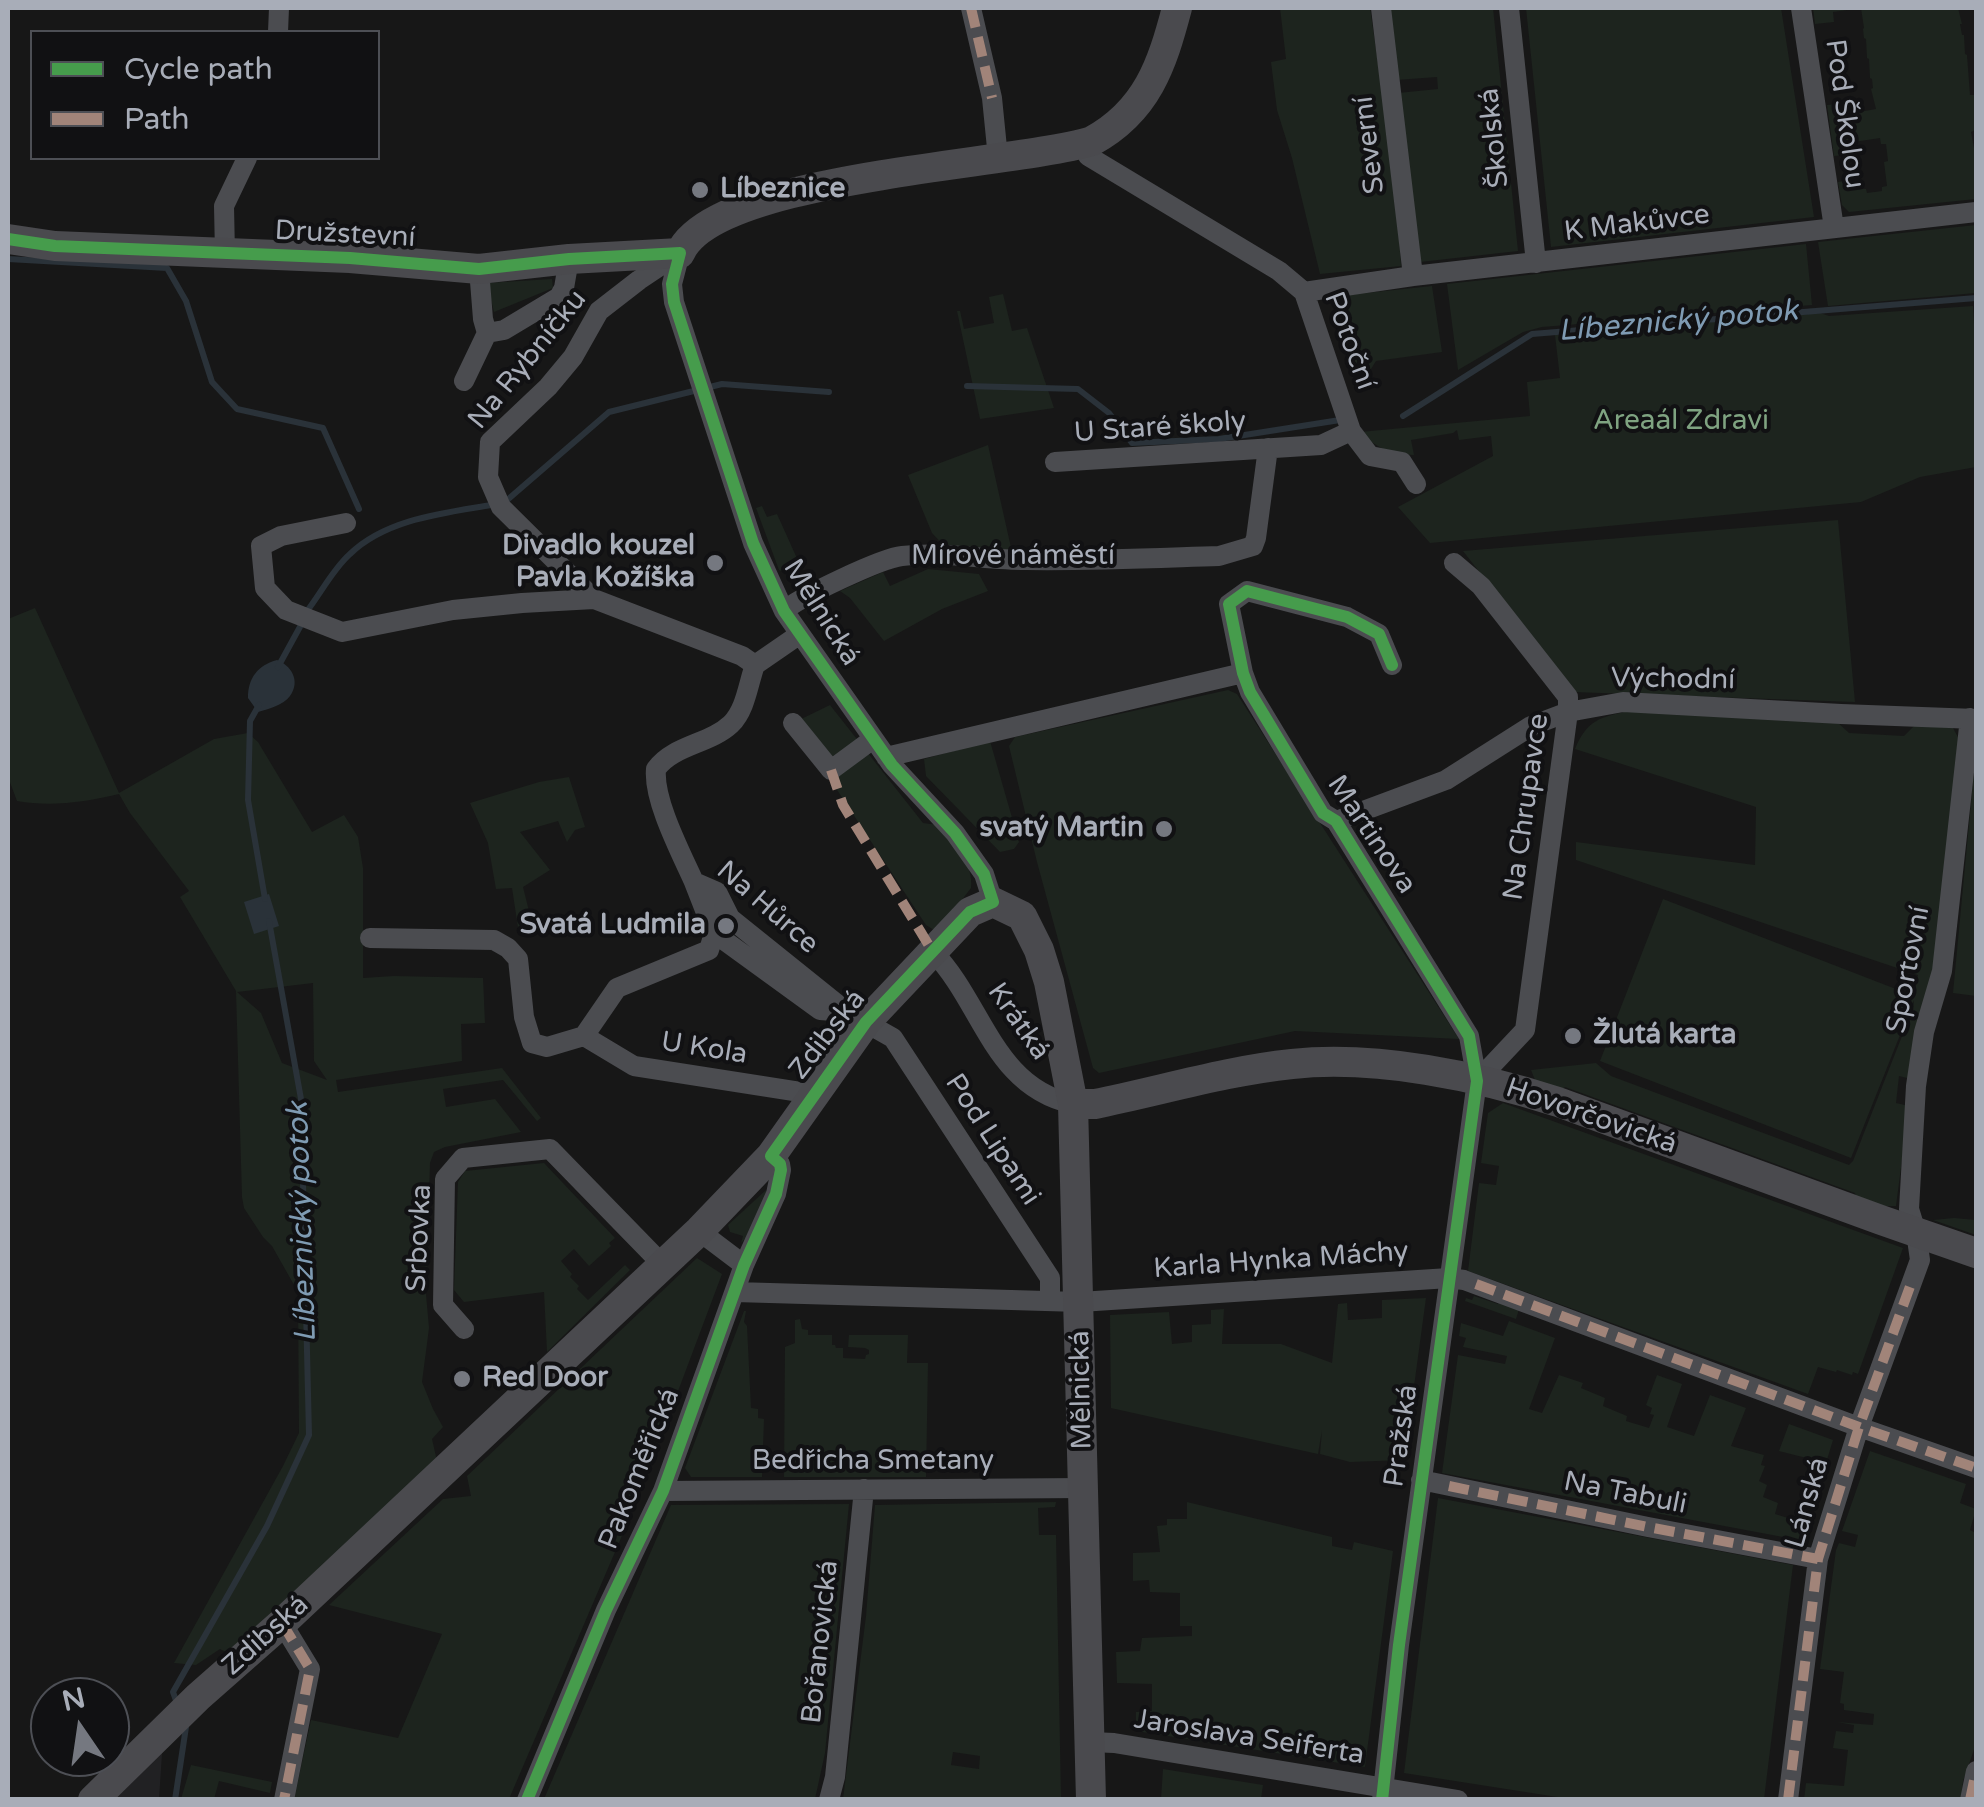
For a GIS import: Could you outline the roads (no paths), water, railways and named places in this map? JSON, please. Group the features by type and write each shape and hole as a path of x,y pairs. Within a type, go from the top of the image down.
{"main road":[{"path":"680,253 684,243 710,222 764,202 850,180 1083,144 1098,138 1117,126 1141,100 1161,62 1178,8"},
{"name":"Družstevní","path":"8,239 55,246 350,258 479,269 680,253"},
{"path":"933,952 970,912 993,902"},
{"name":"Mělnická","path":"993,902 1022,916 1038,950 1049,982 1074,1104 1065,1301 1084,1488 1091,1800"},
{"name":"Zdibská","path":"93,1800 198,1697 282,1623 699,1231 771,1156 813,1094 856,1017 933,952"},
{"name":"Hovorčovická","path":"1074,1104 1094,1104 1247,1071 1304,1063 1401,1067 1527,1092 1976,1252"}],"street":[{"path":"971,8 992,98 998,158"},
{"name":"Severní","path":"1381,8 1413,276"},
{"name":"Školská","path":"1509,8 1536,263"},
{"name":"Pod Školou","path":"1801,8 1834,228"},
{"name":"Potoční","path":"1083,144 1088,156 1278,271 1304,292 1351,430 1321,444 1268,448"},
{"path":"225,254 224,206 246,160"},
{"name":"K Makůvce","path":"1304,292 1413,276 1976,212"},
{"name":"Mělnická","path":"680,253 672,284 674,302 753,543 784,611 886,756 955,833 984,874 993,902"},
{"name":"Na Rybníčku","path":"594,599 500,508 488,477 490,442 573,358 599,311 680,253"},
{"path":"487,332 504,330 559,297 569,259"},
{"path":"464,380 487,332 479,269"},
{"path":"1351,430 1370,456 1402,462 1416,484"},
{"name":"Mírové náměstí","path":"784,611 819,590 898,556 1023,560 1219,556 1253,546 1268,448"},
{"name":"U Staré školy","path":"1055,462 1268,448"},
{"path":"346,523 282,536 261,546 265,588 286,610 342,632 453,610 594,599 742,656 755,665 800,634"},
{"name":"Na Chrupavce","path":"1454,563 1481,586 1568,698 1525,1030 1477,1081"},
{"name":"Martinova","path":"1392,664 1380,634 1347,617 1247,592 1229,604 1250,692 1323,813 1336,822 1470,1036 1477,1081"},
{"name":"Na Hůrce","path":"755,665 744,703 731,723 709,739 661,762 655,774 657,787 694,882 716,892 730,918 856,1017"},
{"path":"886,756 1243,672"},
{"name":"Východní","path":"1336,822 1446,780 1531,726 1568,712 1623,702 1973,718"},
{"name":"Sportovní","path":"1916,1232 1909,1209 1916,1086 1927,1018 1942,971 1973,718"},
{"path":"794,724 831,770 873,739"},
{"path":"370,938 494,940 508,948 518,959 524,1017 532,1044 547,1047 584,1036 618,988 709,950 714,934 694,882"},
{"name":"Na Hůrce","path":"714,934 820,1010 856,1017"},
{"name":"Krátká","path":"933,952 949,968 1004,1060 1044,1096 1074,1104"},
{"name":"Pod Lipami","path":"856,1017 893,1038 1065,1301"},
{"name":"U Kola","path":"584,1036 634,1066 813,1094"},
{"name":"Pražská","path":"1382,1794 1477,1081"},
{"name":"Srbovka","path":"464,1329 442,1305 446,1179 462,1158 550,1149 664,1266"},
{"name":"Pakoměřická","path":"527,1800 606,1610 662,1491 744,1264 776,1194 781,1170 771,1156"},
{"path":"699,1231 744,1264"},
{"name":"Lánská","path":"1788,1800 1818,1559 1859,1427 1920,1260 1916,1232"},
{"name":"Karla Hynka Máchy","path":"735,1292 1065,1301 1449,1278 1476,1284 1976,1468"},
{"name":"Na Tabuli","path":"1422,1480 1818,1559"},
{"name":"Bedřicha Smetany","path":"662,1491 1084,1488"},
{"name":"Bořanovická","path":"829,1800 835,1778 864,1490"},
{"path":"282,1623 310,1669 284,1800"},
{"name":"Jaroslava Seiferta","path":"1091,1742 1114,1743 1382,1794 1458,1800"},
{"path":"1970,1800 1976,1771"}],"waterway":[{"path":"8,259 167,268 186,301 212,382 237,409 323,428 359,509"},
{"name":"Líbeznický potok","path":"1403,416 1532,334 1976,298"},
{"name":"Líbeznický potok","path":"506,501 609,412 722,384 829,392"},
{"name":"Líbeznický potok","path":"967,386 1078,389 1109,413 1132,443 1219,439 1340,420"},
{"name":"Líbeznický potok","path":"307,611 344,560 364,542 416,519 491,505"},
{"name":"Líbeznický potok","path":"278,667 301,625"},
{"name":"Líbeznický potok","path":"259,705 250,721 248,800 265,899"},
{"name":"Líbeznický potok","path":"178,1706 173,1692 267,1526 309,1435 301,1099 269,921"},
{"name":"Líbeznický potok","path":"175,1800 186,1727"}],"place":[{"name":"Líbeznice","path":"700,190"},
{"name":"Divadlo kouzel Pavla Kožíška","path":"715,563"},
{"name":"svatý Martin","path":"1164,829"},
{"name":"Svatá Ludmila","path":"726,926"},
{"name":"Žlutá karta","path":"1573,1036"},
{"name":"Red Door","path":"462,1379"}],"park label":[{"name":"Areaál Zdravi","path":"1681,422"}]}
